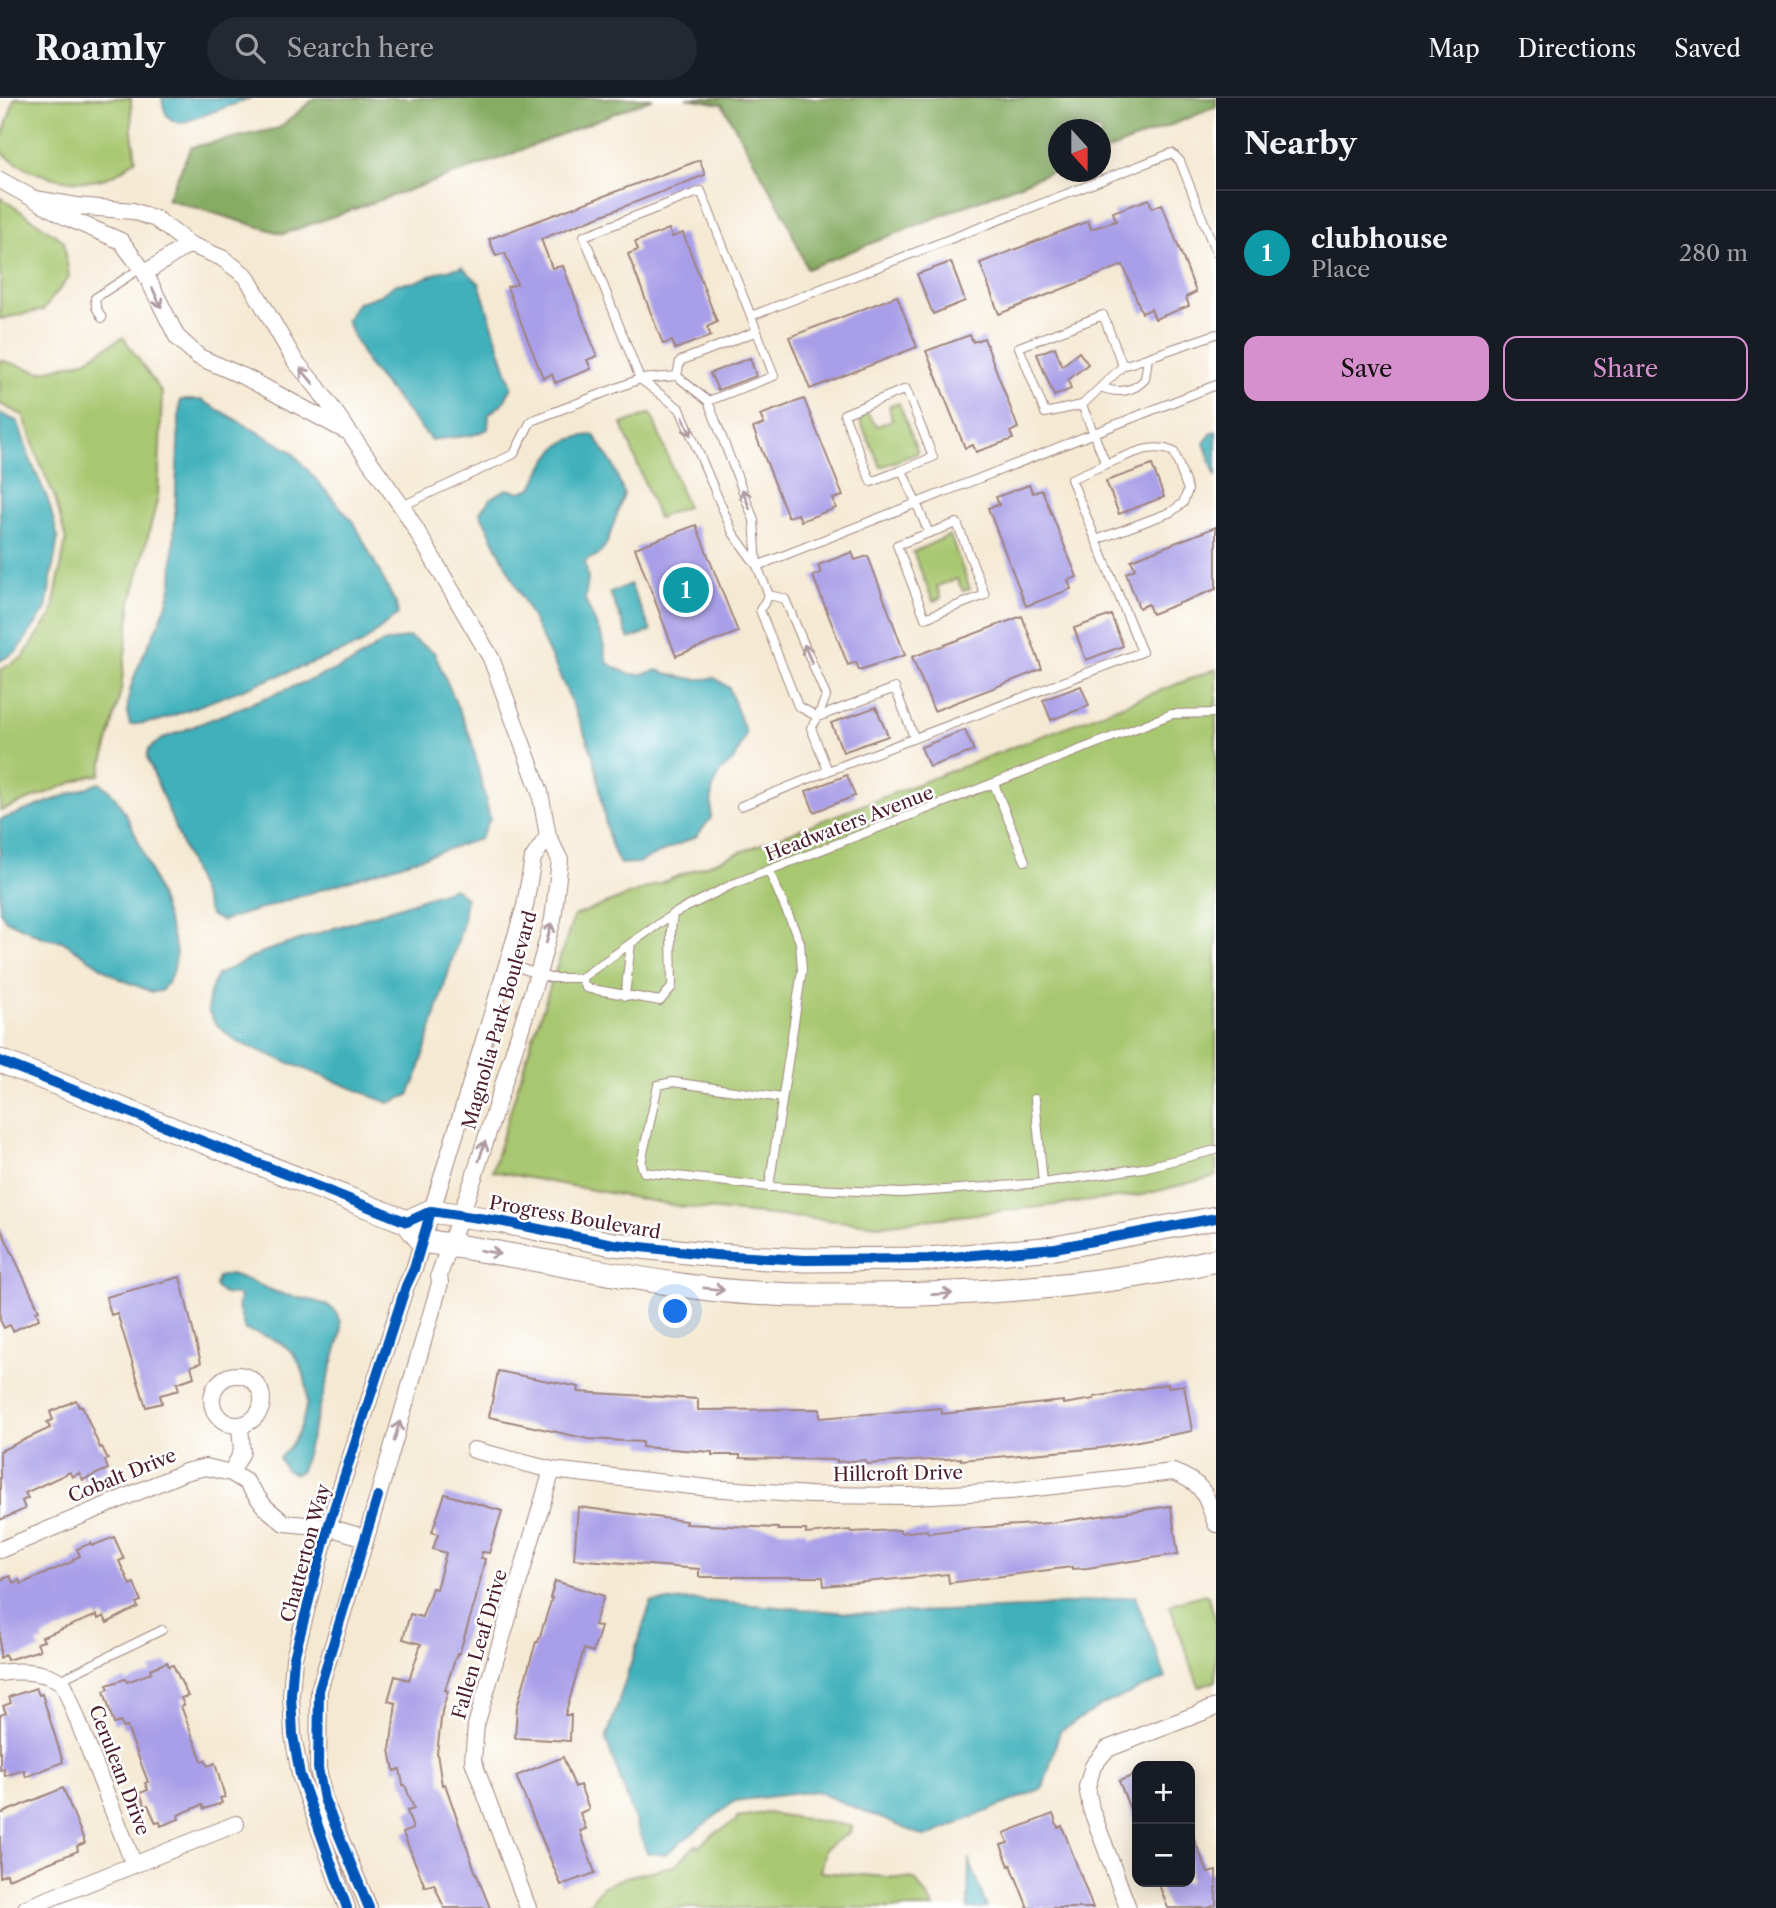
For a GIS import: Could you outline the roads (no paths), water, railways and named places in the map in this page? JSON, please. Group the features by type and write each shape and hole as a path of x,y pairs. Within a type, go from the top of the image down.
{"main road":[{"path":"0,1061 407,1222 422,1241 614,1276 713,1289 809,1295 935,1294 1074,1284 1169,1271 1216,1260"},
{"name":"Progress Boulevard","path":"431,1211 499,1221 613,1244 715,1255 806,1260 928,1259 1055,1248 1216,1218"},
{"path":"407,1222 431,1211"}],"street":[{"name":"Magnolia Park Boulevard","path":"0,180 68,218 121,241 143,270 177,337 199,357 247,378 346,431"},
{"name":"Magnolia Park Boulevard","path":"35,199 133,211 156,219 190,244 222,258 246,275 295,361 317,387 402,506 491,658 540,792 548,836 561,860 553,919 538,974 461,1216 439,1275 440,1283 366,1538"},
{"path":"143,270 190,244"},
{"name":"Magnolia Park Boulevard","path":"431,1211 525,906 533,858 548,836"},
{"name":"Chatterton Way","path":"347,1908 300,1775 293,1735 291,1695 294,1658 328,1527 431,1211"},
{"path":"240,1426 242,1452 231,1473 246,1482 265,1507 284,1523 328,1527"},
{"name":"Hillcroft Drive","path":"474,1450 552,1470 709,1489 810,1495 912,1496 1010,1491 1173,1472 1191,1479 1203,1491 1216,1524"},
{"name":"Cobalt Drive","path":"0,1550 186,1472 206,1467 231,1473"},
{"name":"Fallen Leaf Drive","path":"528,1908 473,1761 473,1746 476,1725 552,1470"},
{"name":"Chatterton Way","path":"328,1527 366,1538"},
{"path":"366,1538 319,1690 318,1768 324,1799 369,1908"},
{"path":"0,1673 18,1672 60,1679"},
{"name":"Cerulean Drive","path":"26,1908 134,1865 60,1679"},
{"path":"1128,1908 1091,1809 1087,1787 1093,1766 1107,1749 1216,1707"},
{"path":"134,1865 236,1824"}],"lane":[{"path":"751,316 1172,153 1180,162 1216,253"},
{"path":"708,401 775,376 701,191 584,236 640,379 680,409 733,533 757,566 769,595"},
{"path":"102,318 96,307 95,298 99,293 143,270"},
{"path":"1123,366 1103,315 1019,347 1045,413 1082,405 1123,366 1216,334"},
{"path":"677,376 680,361 757,331"},
{"path":"1101,387 1123,391 1137,387 1145,379 1148,358"},
{"path":"402,506 514,454 531,421 640,379 677,376 708,401 754,520 757,566"},
{"path":"757,566 1216,385"},
{"path":"906,389 933,457 902,470 871,482 844,414 906,389"},
{"path":"1082,405 1107,464"},
{"path":"741,806 914,737 1142,653 1071,479 1152,448 1164,447 1174,452 1188,490 1182,503 1171,512 1096,540"},
{"path":"902,470 929,533"},
{"path":"957,523 985,595 925,618 898,545 929,533 957,523"},
{"path":"769,595 785,599 826,696 811,728 828,771"},
{"path":"769,595 760,610 798,706 818,717 895,688 914,737"},
{"name":"Headwaters Avenue","path":"581,978 673,914 733,884 1172,714 1216,713"},
{"path":"994,784 1025,861"},
{"path":"769,871 800,942 802,970 769,1187"},
{"path":"508,964 550,978 581,978 586,988 660,1001 672,987 673,914"},
{"path":"625,996 631,943"},
{"path":"782,1098 673,1082 658,1085 641,1163 644,1172 769,1187 902,1193 1043,1183 1143,1168 1216,1150"},
{"path":"1035,1099 1043,1183"},
{"path":"60,1679 162,1630"}],"water":[{"path":"162,98 251,98 182,123 167,115"},
{"path":"462,267 479,283 512,387 503,403 489,414 488,429 473,435 431,440 368,365 346,321 357,303 380,295 396,284 415,282 442,271"},
{"path":"180,400 201,400 291,451 355,524 396,604 398,614 362,644 159,721 130,725 128,712 132,684 164,612 172,584"},
{"path":"0,413 18,422 48,500 58,537 46,609 17,651 0,661"},
{"path":"1216,431 1216,477 1204,443"},
{"path":"594,435 613,465 624,494 607,543 598,555 585,561 588,579 585,600 602,638 607,662 631,674 657,670 686,678 715,678 729,688 746,734 734,760 720,772 712,791 711,818 697,836 638,863 620,864 614,851 605,823 591,750 552,660 480,512 492,497 507,489 520,492 532,488 548,458 561,444"},
{"path":"630,584 651,631 629,639 610,593"},
{"path":"409,637 434,652 471,738 490,819 480,839 222,921 210,915 147,757 149,749 162,739 350,664 382,643"},
{"path":"99,783 110,791 132,827 172,935 176,952 174,969 161,991 152,992 118,978 62,941 44,938 6,920 0,911 0,820"},
{"path":"455,888 466,898 462,927 417,1077 409,1095 389,1103 237,1042 216,1024 208,1011 209,995 217,975 263,952"},
{"path":"230,1274 279,1293 324,1304 332,1308 341,1323 341,1334 301,1471 295,1474 286,1470 279,1458 290,1447 303,1418 306,1386 303,1371 296,1357 285,1346 245,1330 238,1307 240,1296 224,1294 215,1286 218,1277"},
{"path":"1135,1596 1166,1678 1100,1706 1060,1731 1043,1788 926,1837 815,1791 735,1801 664,1855 647,1853 606,1740 651,1602 694,1600 861,1614 1025,1608"},
{"path":"969,1859 987,1908 968,1908"}],"place":[{"name":"clubhouse","path":"686,590"}]}
